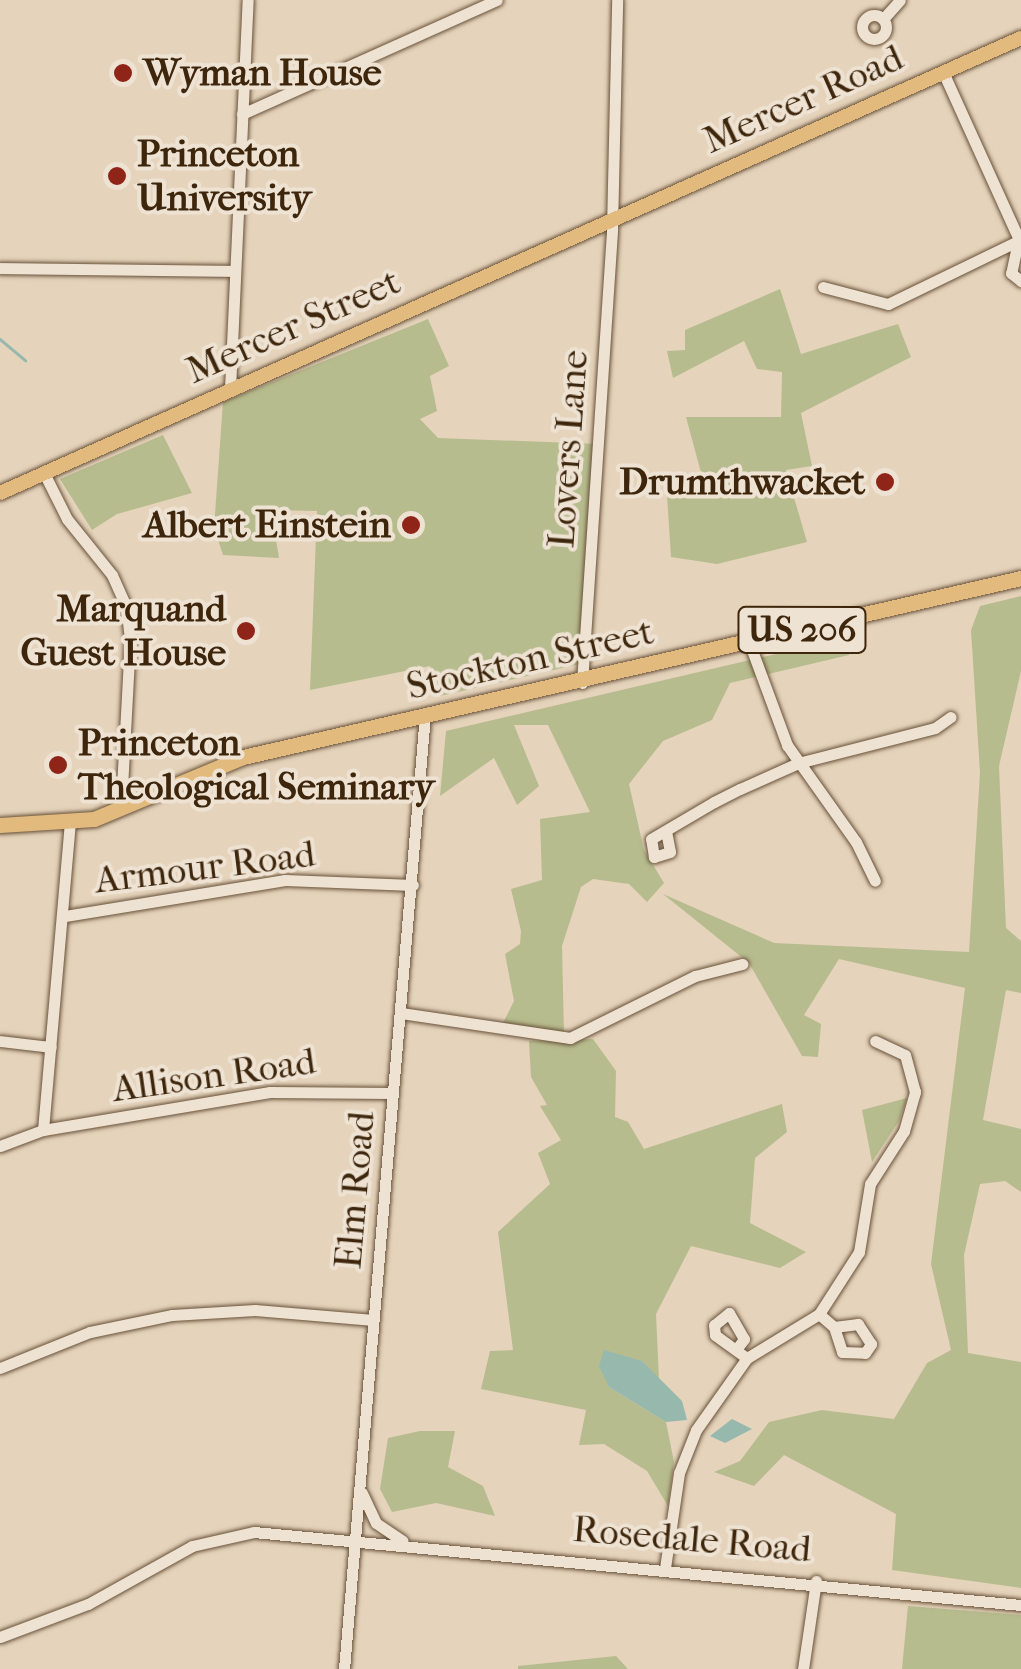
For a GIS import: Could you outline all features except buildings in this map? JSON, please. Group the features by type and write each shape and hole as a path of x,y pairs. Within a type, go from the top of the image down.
{"highway":[{"name":"Stockton Street","path":"0,825 70,824 122,808 222,764 1021,578"}],"main road":[{"name":"Mercer Road","path":"612,219 1021,38"},
{"name":"Mercer Street","path":"0,493 612,219"}],"street":[{"path":"230,389 248,0"},
{"path":"242,114 497,0"},
{"name":"Lovers Lane","path":"582,683 612,219 617,0"},
{"path":"883,19 900,0"},
{"path":"943,72 1019,243 1011,273 1021,281"},
{"path":"823,287 888,304 1019,243"},
{"path":"0,268 234,270"},
{"path":"44,473 67,519 112,575 126,606 130,640 122,808"},
{"path":"748,642 776,724 798,763 846,826 875,881"},
{"name":"Elm Road","path":"344,1669 425,716"},
{"path":"666,830 798,763 935,728 951,717"},
{"path":"44,1130 70,824"},
{"name":"Armour Road","path":"65,916 284,880 413,886"},
{"path":"401,1014 570,1038 695,976 742,964"},
{"path":"666,1568 683,1458 742,1352 820,1314 860,1252 874,1172 912,1112 915,1092 905,1056 875,1041"},
{"path":"0,1042 51,1048"},
{"name":"Allison Road","path":"0,1146 44,1130 295,1089 393,1093"},
{"path":"0,1368 90,1332 172,1315 255,1310 374,1320"},
{"path":"820,1314 834,1327"},
{"path":"360,1488 376,1523 412,1544"},
{"name":"Rosedale Road","path":"0,1636 88,1604 213,1539 277,1531 816,1581 1021,1605"},
{"path":"803,1669 816,1581"}],"green space":[{"path":"780,289 801,354 898,324 911,357 801,413 812,466 786,470 807,542 717,564 671,557 666,480 703,480 686,417 781,417 782,372 757,369 744,341 673,378 667,351 685,350 685,330"},
{"path":"428,319 449,366 430,376 437,411 420,419 438,438 600,444 584,663 440,696 430,666 310,690 317,511 271,510 279,558 223,555 214,528 223,402"},
{"path":"163,435 192,493 117,514 92,530 60,479"},
{"path":"1021,596 1021,671 999,766 1006,928 1021,941 1021,993 1006,990 983,1120 1021,1129 1021,1192 1005,1181 980,1184 964,1255 968,1353 1021,1362 1021,1588 892,1570 896,1514 784,1455 754,1486 714,1472 740,1461 769,1422 822,1410 894,1419 927,1363 951,1350 931,1264 965,988 839,959 804,1015 821,1024 818,1057 802,1056 749,963 663,894 774,943 969,952 980,773 971,630 980,606"},
{"path":"844,638 849,655 730,683 712,720 663,741 629,784 644,850 664,883 647,902 629,884 593,879 581,887 562,946 564,1035 502,1025 514,1001 505,954 520,944 521,931 511,889 542,880 540,819 590,812 548,725 514,725 539,786 517,805 494,758 440,796 446,731"},
{"path":"593,1039 616,1071 615,1117 628,1122 644,1149 782,1104 787,1132 755,1158 750,1223 806,1252 780,1268 691,1246 656,1314 659,1380 642,1361 609,1387 666,1422 674,1462 668,1506 647,1471 604,1444 579,1445 586,1410 481,1389 490,1351 513,1350 498,1232 550,1184 538,1153 561,1140 540,1106 547,1105 531,1077 529,1041"},
{"path":"907,1098 899,1121 872,1162 862,1110"},
{"path":"420,1431 455,1431 448,1467 483,1486 495,1516 436,1503 392,1512 380,1489 388,1438"},
{"path":"908,1606 1021,1615 1021,1669 902,1669"},
{"path":"616,1656 628,1669 518,1669 518,1666"}],"water":[{"path":"604,1350 642,1361 682,1401 687,1420 666,1422 609,1387 599,1366"},
{"path":"732,1419 752,1429 725,1443 710,1436"}],"waterway":[{"path":"0,339 25,360"}],"place":[{"name":"Wyman House","path":"123,73"},
{"name":"Princeton University","path":"117,176"},
{"name":"Drumthwacket","path":"885,482"},
{"name":"Albert Einstein","path":"411,525"},
{"name":"Marquand Guest House","path":"246,631"},
{"name":"Princeton Theological Seminary","path":"58,765"}]}
